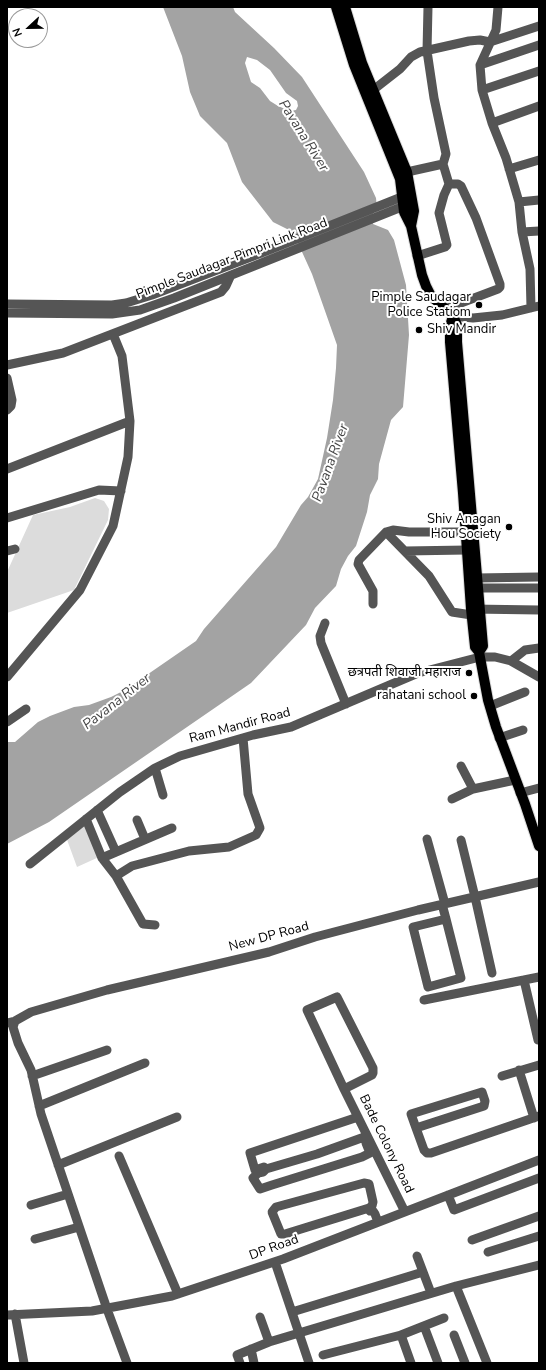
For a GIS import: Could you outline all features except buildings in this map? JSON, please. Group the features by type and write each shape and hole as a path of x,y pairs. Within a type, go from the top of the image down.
{"main road":[{"path":"336,7 354,65 370,93 407,172 407,200 404,212 411,226 417,256 426,286 431,296 453,316 450,326 450,342 477,583 475,647 480,654 490,706 499,738 539,846"},
{"path":"345,7 370,93 407,200"},
{"path":"463,462 467,550 476,611"}],"street":[{"path":"417,256 448,245 439,213 449,184 443,164 446,154 434,98 427,51 428,7"},
{"path":"453,316 473,318 502,315 535,307 530,269 522,232 519,202 482,90 480,65 496,30 498,7"},
{"path":"370,93 400,69 410,57 420,52 469,41 480,40 490,42 539,26"},
{"path":"480,65 539,45"},
{"path":"482,90 539,71"},
{"path":"492,123 539,106"},
{"path":"509,169 539,160"},
{"path":"407,172 443,164"},
{"path":"445,309 500,287 476,218 461,186 458,184 449,184"},
{"name":"Pimple Saudagar-Pimpri Link Road","path":"7,304 112,305 126,303 270,254 407,200"},
{"path":"519,202 539,200"},
{"path":"522,232 539,231"},
{"name":"Pimple Saudagar-Pimpri Link Road","path":"7,314 112,314 140,310 231,275 270,254"},
{"path":"7,365 63,353 221,292 226,286 231,275"},
{"path":"139,299 142,323"},
{"path":"7,677 80,590 113,526 128,457 130,421 122,356 113,334"},
{"path":"7,378 12,406 7,410"},
{"path":"7,469 130,421"},
{"path":"7,518 99,490 121,491"},
{"path":"373,604 373,591 358,564 358,560 386,532 393,530 409,532 466,532"},
{"path":"386,532 429,576 452,612 539,610"},
{"path":"405,552 467,550"},
{"path":"477,583 539,576"},
{"path":"477,583 539,588"},
{"path":"476,611 539,606"},
{"path":"325,623 320,639 346,704"},
{"path":"511,662 526,650 539,648"},
{"name":"Ram Mandir Road","path":"30,864 120,792 155,768 180,756 253,735 291,728 418,673 480,654 511,662 539,677"},
{"path":"490,706 525,692"},
{"path":"7,722 26,709"},
{"path":"499,738 523,730"},
{"path":"116,876 132,866 189,851 229,847 256,836 260,828 248,794 243,738"},
{"path":"461,766 473,789"},
{"path":"155,768 163,795"},
{"path":"452,799 473,789 515,780"},
{"path":"520,793 539,788"},
{"path":"97,810 116,852"},
{"path":"86,819 102,858 116,876 143,924 155,925"},
{"path":"137,820 145,840"},
{"path":"102,858 172,828"},
{"path":"427,839 444,904 446,919 460,978 428,986 413,927 446,919"},
{"path":"461,840 492,973"},
{"name":"New DP Road","path":"11,1022 31,1012 103,991 269,952 315,937 418,910 539,882"},
{"path":"418,910 422,924"},
{"path":"424,1000 539,977"},
{"path":"524,980 539,1040"},
{"name":"Bade Colony Road","path":"344,1089 372,1075 373,1068 337,997 307,1010 365,1135 405,1212"},
{"path":"11,1022 32,1076 58,1164 107,1309 127,1363"},
{"path":"32,1076 107,1050"},
{"path":"40,1106 145,1063"},
{"path":"502,1076 539,1065"},
{"path":"416,1128 484,1106 485,1101 482,1092 411,1114 416,1128 424,1150 427,1153 431,1153 536,1117 519,1070"},
{"path":"58,1164 177,1117"},
{"path":"357,1117 252,1152 250,1154 256,1170 365,1135"},
{"path":"365,1135 370,1153 362,1157 260,1189 253,1178 258,1173 266,1169 317,1154 365,1135"},
{"path":"119,1156 171,1296"},
{"name":"DP Road","path":"11,1315 67,1313 107,1309 171,1296 275,1262 372,1217 405,1212 539,1160"},
{"path":"448,1195 454,1210 539,1178"},
{"path":"364,1183 369,1184 373,1202 372,1217 281,1234 272,1212 276,1207 364,1183"},
{"path":"30,1205 68,1194"},
{"path":"472,1240 539,1216"},
{"path":"35,1239 80,1227"},
{"path":"488,1252 539,1236"},
{"path":"417,1256 430,1293"},
{"path":"275,1262 309,1363"},
{"path":"240,1363 237,1355 269,1342 430,1293 539,1265"},
{"path":"292,1312 423,1272"},
{"path":"456,1286 485,1362"},
{"path":"11,1315 24,1363"},
{"path":"260,1317 269,1342"},
{"path":"323,1355 401,1335 444,1318"},
{"path":"424,1326 438,1363"},
{"path":"401,1335 411,1363"},
{"path":"454,1335 465,1363"},
{"path":"251,1349 254,1363"}],"shaded area":[{"path":"95,498 104,501 109,509 108,520 74,590 7,613 7,572 33,515 70,507"},
{"path":"85,821 99,857 77,867 66,837"}],"water":[{"name":"Pavana River","path":"163,7 233,7 235,12 274,48 302,77 364,172 376,198 377,208 373,213 373,224 388,230 394,240 406,285 409,335 403,407 391,420 379,464 378,479 370,495 367,512 356,546 348,556 341,569 336,586 315,608 306,625 251,683 49,822 7,844 7,742 15,742 38,722 50,716 74,707 89,705 125,690 196,641 204,629 276,547 318,479 333,400 337,345 312,274 293,232 273,222 242,182 227,143 200,116 190,92 182,56","holes":["247,57 257,60 270,70 286,93 297,101 298,106 296,110 290,111 278,106 270,101 260,88 251,82 245,63"]}],"place":[{"name":"Pimple Saudagar Police Statiom","path":"479,305"},
{"name":"Shiv Mandir","path":"419,330"},
{"name":"Shiv Anagan Hou Society","path":"509,527"},
{"name":"छत्रपती शिवाजी महाराज","path":"469,673"},
{"name":"rahatani school","path":"474,696"}]}
